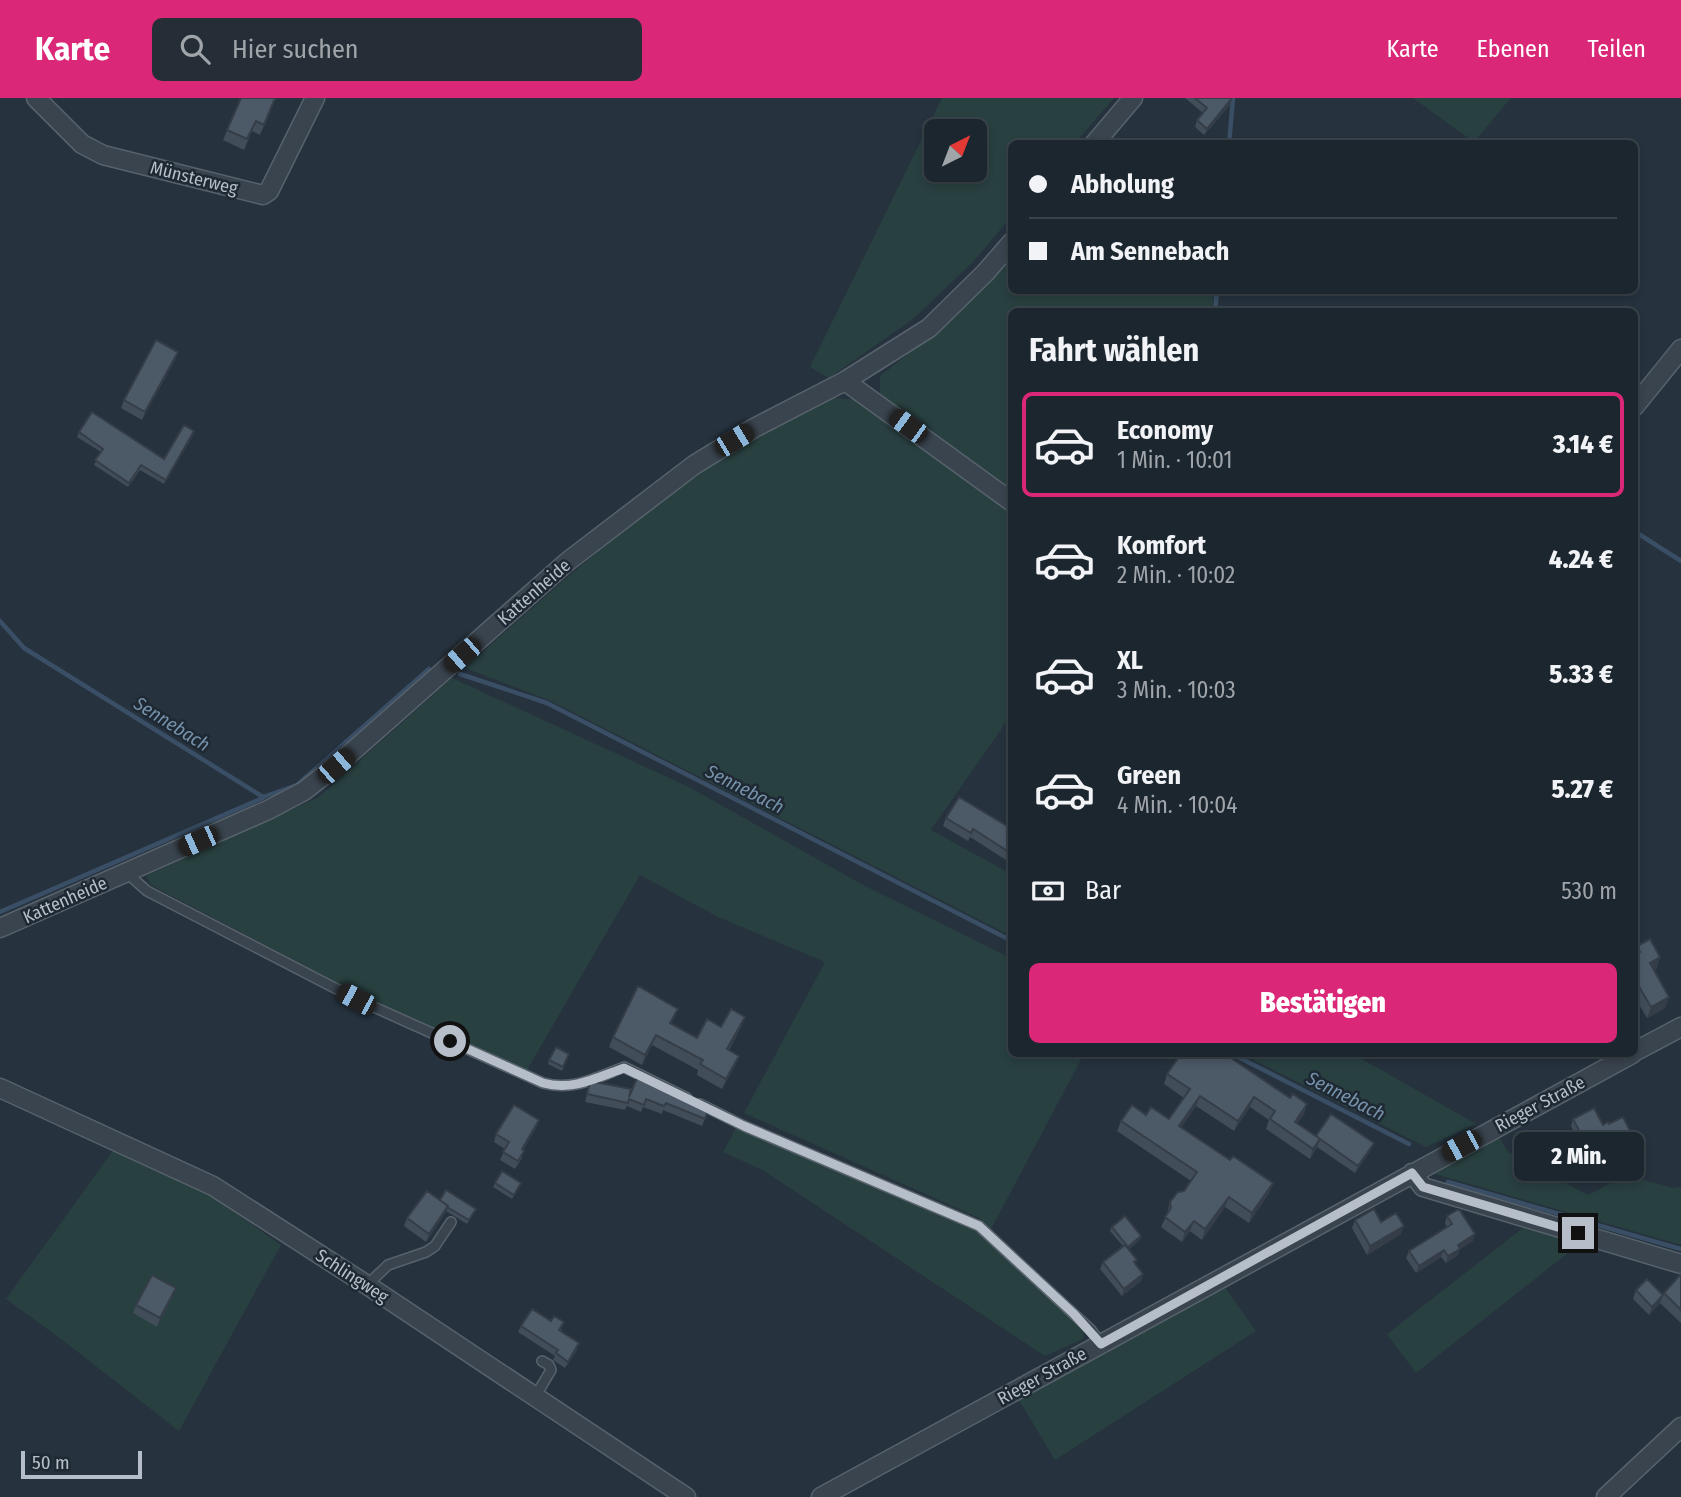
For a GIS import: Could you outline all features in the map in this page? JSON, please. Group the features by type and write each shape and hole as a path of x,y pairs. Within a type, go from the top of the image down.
{"street":[{"name":"Münsterweg","path":"36,98 82,144 103,155 263,195 269,191 315,98"},
{"path":"1097,140 1133,98"},
{"name":"Kattenheide","path":"0,928 268,810 304,791 336,766 567,562 694,465 754,428 845,381 929,328 1008,247"},
{"path":"1638,402 1681,349"},
{"path":"845,381 1008,499"},
{"name":"Rieger Straße","path":"1638,1050 1681,1027"},
{"name":"Rieger Straße","path":"821,1497 1626,1057"},
{"name":"Schlingweg","path":"0,1088 213,1186 686,1497"},
{"path":"1412,1173 1423,1187 1681,1264"},
{"path":"1606,1497 1681,1427"}],"lane":[{"path":"127,873 147,891 356,999 543,1083 570,1087 624,1068 744,1126 979,1226 1082,1321 1101,1344"},
{"path":"367,1285 388,1265 426,1252 435,1246 451,1222"},
{"path":"535,1397 551,1370 550,1365 542,1361"}],"green space":[{"path":"942,98 1114,98 1078,140 1008,140 1008,221 973,262 913,319 829,378 810,367 924,135 924,182 987,182 987,119 932,119"},
{"path":"1413,98 1511,98 1476,140 1471,140"},
{"path":"1008,252 1008,294 1214,294 1212,308 1008,308 1008,492 880,399 880,376 948,322"},
{"path":"832,398 864,400 1008,504 1008,719 931,830 1008,872 1008,934 549,700 465,668 579,568 667,496 763,434"},
{"path":"452,678 689,787 865,886 1008,957 1008,1057 1082,1057 991,1229 979,1218 744,1113 825,962 718,917 640,875 527,1070 357,993 151,885 146,876 319,797"},
{"path":"1248,1057 1361,1057 1476,1124 1426,1147"},
{"path":"737,1126 978,1229 1084,1332 1083,1339 1045,1356 764,1171 723,1152"},
{"path":"1497,1134 1508,1152 1588,1195 1626,1175 1673,1188 1681,1187 1681,1245 1428,1172"},
{"path":"114,1149 208,1194 281,1245 179,1431 6,1299"},
{"path":"1524,1227 1583,1241 1416,1373 1387,1334"},
{"path":"1222,1283 1256,1331 1055,1460 1016,1395"}],"building":[{"path":"241,98 275,98 264,125 256,121 247,139 227,130"},
{"path":"1195,98 1232,98 1207,129 1197,120 1207,108"},
{"path":"156,340 178,352 145,412 124,400"},
{"path":"92,412 164,459 184,425 194,431 166,480 141,465 129,483 95,460 103,449 79,432"},
{"path":"959,797 1008,827 1008,851 973,829 971,833 946,818"},
{"path":"1650,939 1660,957 1650,963 1669,997 1651,1007 1638,985 1638,945"},
{"path":"638,986 678,1009 670,1023 697,1038 707,1019 721,1027 731,1009 745,1017 727,1049 739,1056 726,1079 700,1064 703,1060 656,1035 645,1055 613,1037"},
{"path":"556,1047 569,1054 563,1067 549,1060"},
{"path":"1179,1057 1229,1057 1290,1098 1293,1094 1307,1104 1295,1122 1320,1139 1313,1149 1270,1119 1275,1111 1254,1097 1238,1121 1200,1096 1179,1126 1230,1160 1233,1156 1273,1183 1252,1213 1229,1197 1205,1229 1194,1221 1185,1232 1165,1217 1171,1208 1170,1202 1178,1192 1184,1191 1197,1172 1121,1121 1132,1105 1146,1115 1151,1107 1169,1119 1190,1089 1167,1074"},
{"path":"638,1076 709,1108 705,1119 666,1103 664,1106 646,1099 644,1105 629,1099 628,1103 587,1094 590,1081 631,1089 629,1097"},
{"path":"514,1105 539,1120 518,1161 503,1152 509,1142 496,1134"},
{"path":"1594,1108 1603,1125 1623,1117 1632,1135 1606,1151 1613,1165 1596,1173 1589,1159 1593,1157 1573,1119"},
{"path":"1331,1114 1374,1143 1358,1166 1316,1136"},
{"path":"502,1171 521,1183 514,1195 495,1183"},
{"path":"446,1190 476,1209 469,1220 440,1200"},
{"path":"427,1191 448,1206 429,1234 407,1218"},
{"path":"1374,1209 1381,1222 1396,1213 1404,1226 1370,1246 1355,1220"},
{"path":"1459,1209 1475,1234 1458,1245 1460,1249 1448,1256 1444,1250 1419,1266 1409,1251 1452,1224 1447,1216"},
{"path":"1125,1216 1141,1236 1128,1247 1112,1227"},
{"path":"1125,1245 1137,1260 1134,1262 1143,1274 1124,1289 1103,1262"},
{"path":"152,1275 176,1288 160,1318 136,1305"},
{"path":"1681,1276 1681,1310 1664,1293"},
{"path":"1647,1279 1663,1295 1652,1307 1636,1290"},
{"path":"532,1309 551,1321 554,1316 564,1322 559,1330 579,1343 568,1362 556,1353 558,1350 521,1326"}],"waterway":[{"path":"1229,140 1233,98"},
{"path":"1215,308 1217,294"},
{"path":"1638,534 1681,561"},
{"name":"Sennebach","path":"0,621 24,648 263,797 297,785 429,669"},
{"name":"Sennebach","path":"460,674 547,703 1008,939"},
{"path":"0,912 263,798"},
{"name":"Sennebach","path":"1238,1057 1409,1144"},
{"name":"Sennebach","path":"1448,1182 1681,1249"}],"route":[{"path":"450,1041 543,1083 558,1087 570,1087 624,1068 744,1126 979,1226 1091,1330 1101,1344 1412,1173 1423,1187 1578,1233"}]}
